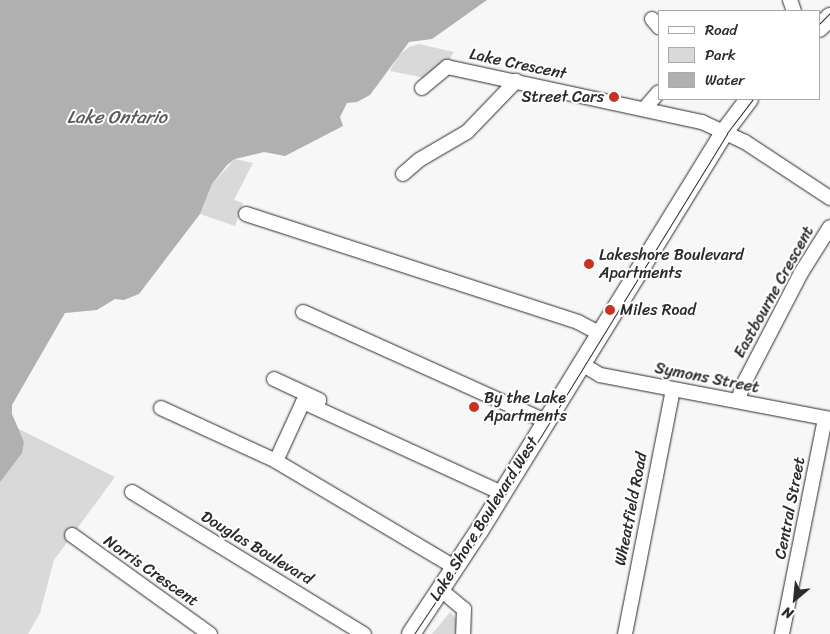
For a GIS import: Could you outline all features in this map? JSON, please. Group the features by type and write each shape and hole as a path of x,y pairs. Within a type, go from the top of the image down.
{"main road":[{"path":"820,27 830,17"},
{"name":"Lake Shore Boulevard West","path":"411,634 456,568 599,333 725,132 748,100"}],"street":[{"name":"Lake Crescent","path":"422,88 447,67 645,108 702,122 725,132 830,198"},
{"path":"403,174 419,160 467,132 516,81"},
{"path":"645,108 658,93"},
{"path":"246,214 578,322 599,333"},
{"name":"Eastbourne Crescent","path":"738,402 743,385 788,297 830,227"},
{"path":"303,312 546,421"},
{"name":"Symons Street","path":"580,364 600,375 828,419"},
{"path":"274,379 504,490"},
{"name":"Wheatfield Road","path":"625,634 673,390"},
{"path":"276,461 303,402 504,490"},
{"path":"161,408 276,461 456,568"},
{"name":"Central Street","path":"782,634 828,419"},
{"name":"Douglas Boulevard","path":"132,492 364,634"},
{"name":"Norris Crescent","path":"72,536 210,634"},
{"path":"441,590 464,609 463,634"}],"green space":[{"path":"419,44 454,52 436,80 390,71 398,56 409,47"},
{"path":"235,159 253,163 234,200 243,203 235,226 200,214 212,184"},
{"path":"17,428 115,477 54,560 40,613 28,634 0,634 0,482 24,442"},
{"path":"450,612 457,619 455,634 432,634"}],"water":[{"name":"Lake Ontario","path":"0,0 487,0 432,39 409,42 370,95 357,102 347,103 340,117 343,126 285,156 264,152 235,159 227,165 212,184 200,214 139,294 124,300 115,299 97,310 65,313 12,405 12,414 24,442 22,453 0,482"}],"tram line":[{"path":"820,23 830,13"},
{"path":"414,634 482,532 727,133 752,100"}],"place":[{"name":"Street Cars","path":"614,97"},
{"name":"Lakeshore Boulevard Apartments","path":"589,264"},
{"name":"Miles Road","path":"610,310"},
{"name":"By the Lake Apartments","path":"474,407"}]}
